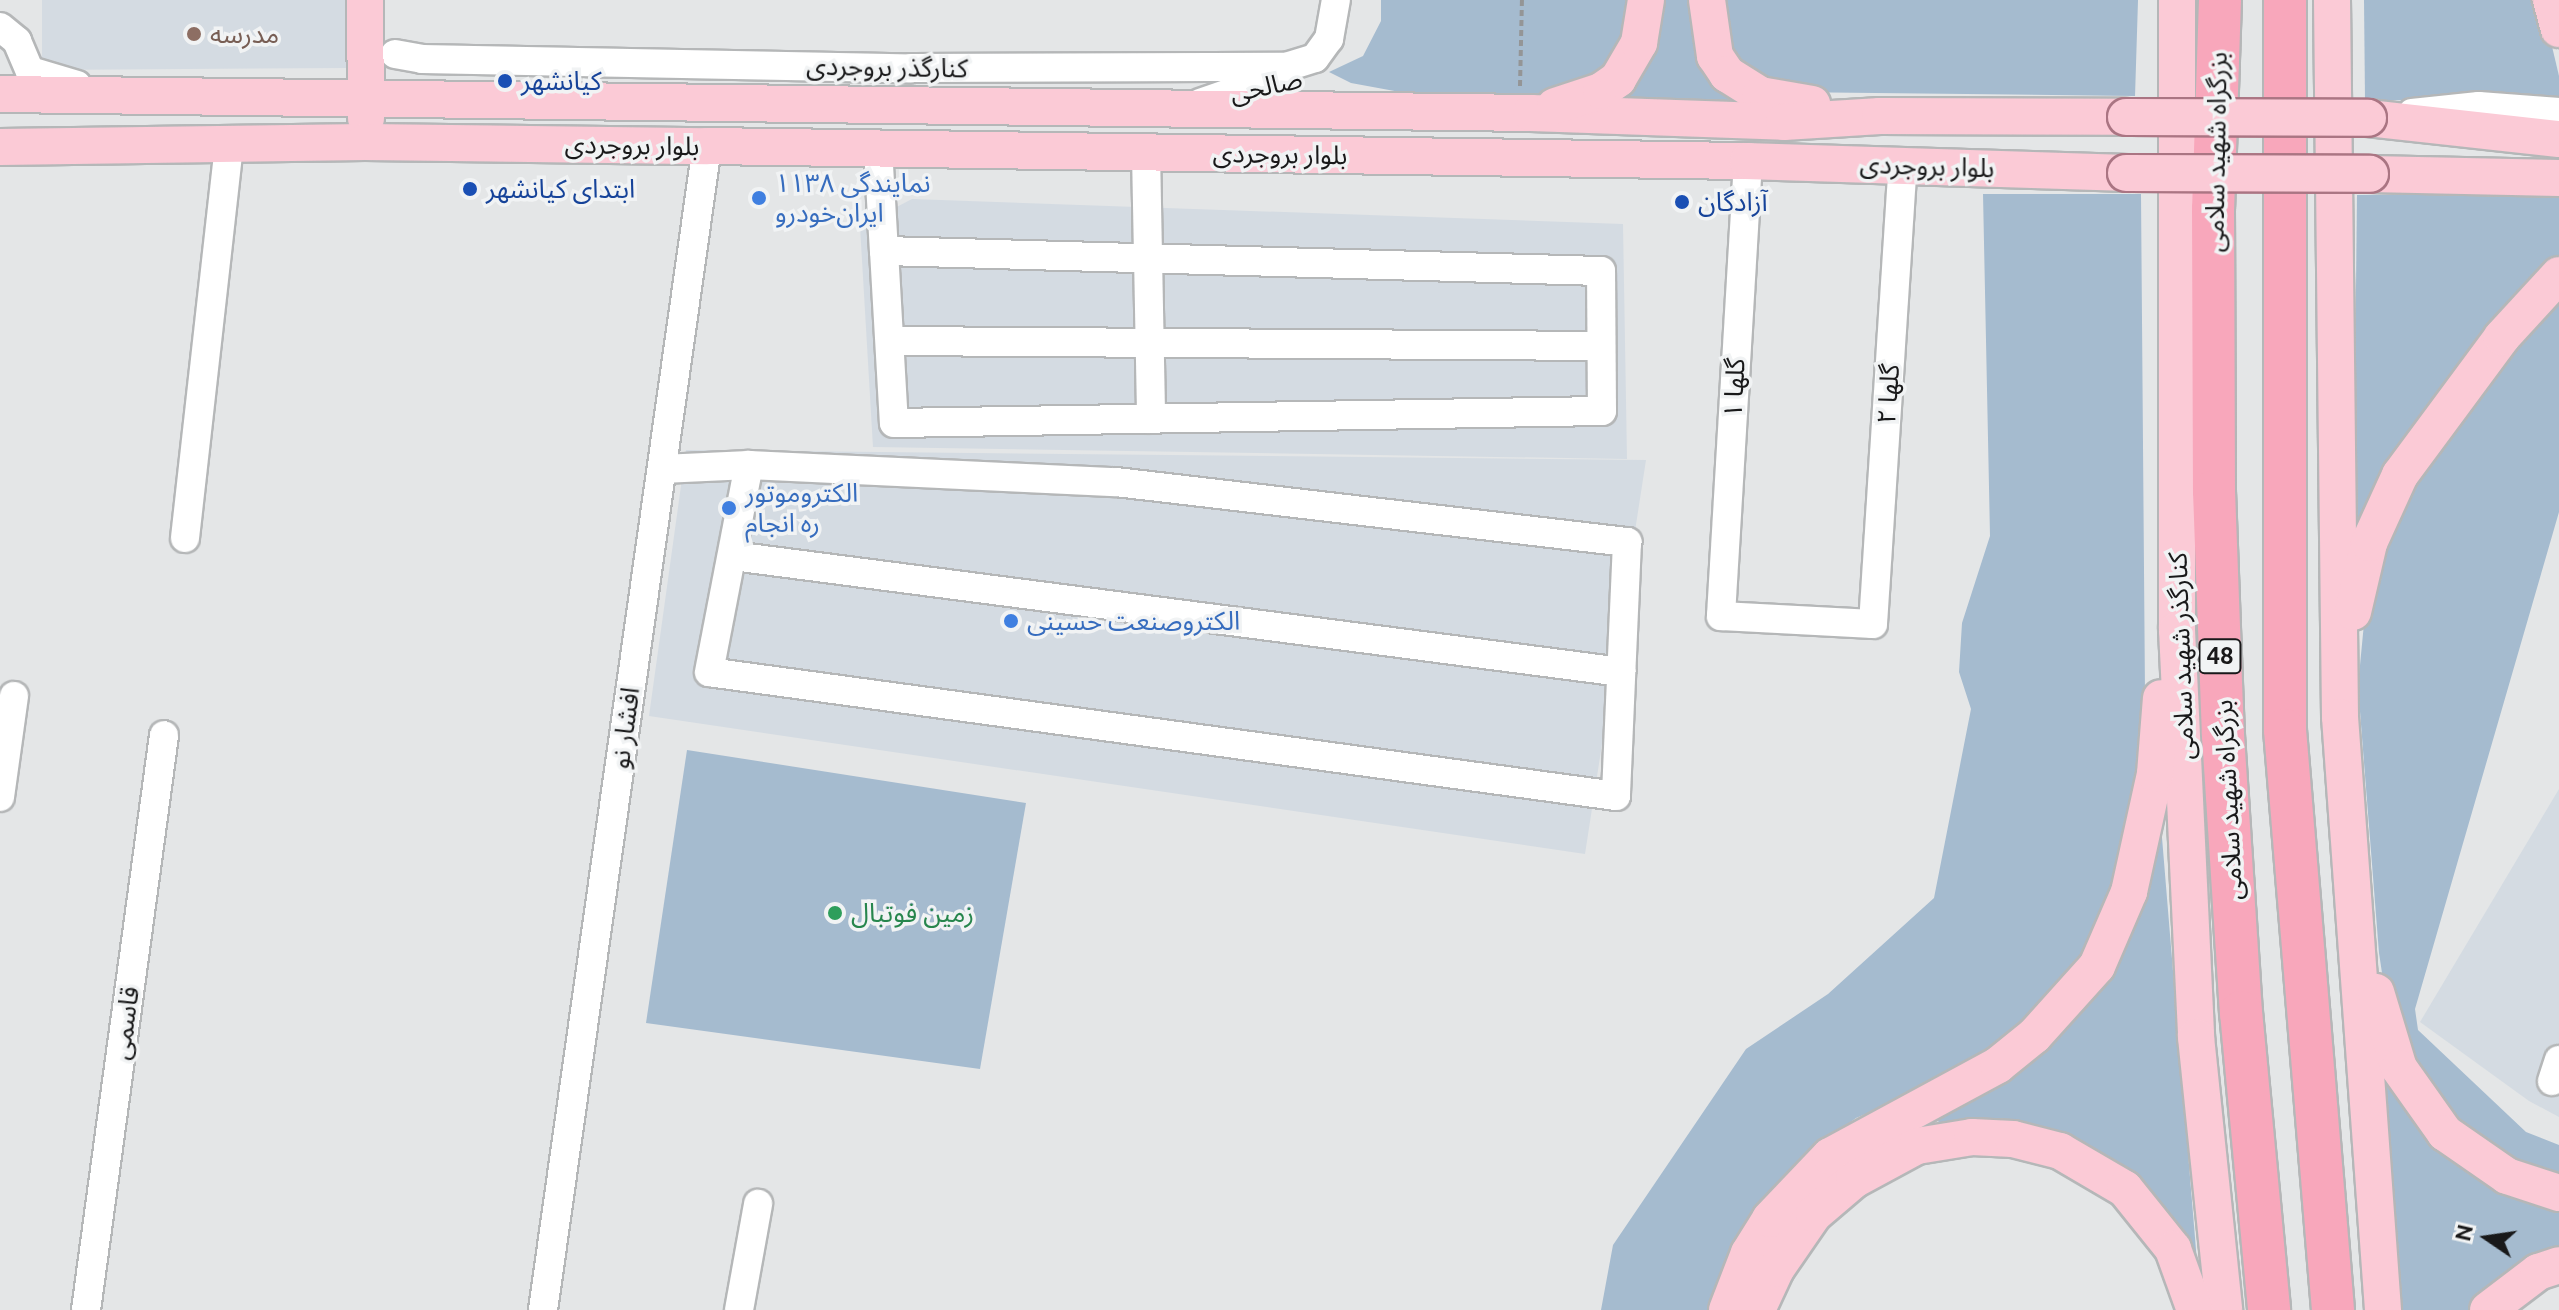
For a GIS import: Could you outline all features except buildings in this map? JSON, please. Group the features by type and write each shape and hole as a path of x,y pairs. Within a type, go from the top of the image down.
{"highway":[{"name":"بزرگراه شهید سلامی","path":"2220,0 2213,209 2221,705 2241,1012 2269,1310"},
{"path":"2285,0 2285,730 2333,1310"}],"main road":[{"path":"1526,107 1601,91 1618,79 1639,43 1646,0"},
{"path":"1707,0 1715,56 1741,88 1880,116"},
{"name":"کنارگذر شهید سلامی","path":"2177,0 2177,630 2196,1037 2224,1310"},
{"path":"2332,0 2340,717 2383,1310"},
{"path":"2551,0 2559,29"},
{"path":"365,7 365,142"},
{"name":"بلوار بروجردی","path":"0,94 366,96 1180,109 1526,107 1784,122 1880,116 2368,118 2559,139"},
{"name":"بلوار بروجردی","path":"0,147 229,147 365,142 878,148 1903,164 2126,173 2559,178"},
{"path":"2340,717 2356,589 2369,543 2400,475 2502,337 2559,275"},
{"path":"1727,1310 1749,1253 1770,1219 1830,1156 1998,1065 2034,1036 2097,966 2129,892 2155,774 2162,674 2177,630"},
{"path":"2350,876 2387,1038 2419,1103 2480,1161 2559,1193"},
{"path":"1757,1310 1776,1269 1814,1214 1854,1180 1917,1146 1972,1137 2060,1151 2125,1189 2173,1249 2195,1310"},
{"path":"2488,1310 2538,1272 2559,1265"}],"street":[{"name":"کنارگذر بروجردی","path":"395,54 608,63 1286,67 1315,58 1329,39 1336,0"},
{"name":"صالحی","path":"1180,109 1249,86 1312,78 1336,58 1350,22 1350,0"},
{"path":"365,7 381,41 395,54 465,98"},
{"path":"0,27 17,41 30,71 112,95"},
{"path":"608,63 702,102"},
{"name":"بلوار بروجردی","path":"2368,118 2479,106 2559,112"},
{"name":"افشار نو","path":"543,1310 707,146"},
{"path":"185,538 229,147"},
{"path":"878,148 894,423 1602,411 1601,271 884,251"},
{"path":"1146,152 1144,259 1151,419"},
{"name":"گلها ۱","path":"1748,161 1721,616 1873,624"},
{"name":"گلها ۲","path":"1873,624 1903,164"},
{"path":"890,341 1601,346"},
{"path":"662,469 749,465 1116,482 1627,542 1616,796 709,672 749,465"},
{"path":"733,556 1621,672"},
{"path":"0,797 14,696"},
{"name":"قاسمی","path":"86,1310 164,735"},
{"path":"739,1310 758,1204"}],"path":[{"path":"1522,0 1526,107"}],"shaded area":[{"name":"مدرسه","path":"42,0 347,0 347,68 42,70"},
{"path":"1381,0 1636,0 1625,53 1586,89 1520,100 1400,92 1351,83 1329,72 1363,56 1381,21"},
{"path":"1659,0 1693,0 1757,103 1618,99"},
{"path":"1720,0 2138,0 2135,96 1785,92 1736,66"},
{"path":"2364,0 2541,0 2559,76 2559,101 2365,100"},
{"path":"2559,193 2559,263 2353,564 2357,195"},
{"path":"1983,194 2141,194 2145,694 2128,855 2101,931 2061,985 2012,1033 1919,1092 1856,1118 1795,1164 1749,1231 1716,1310 1601,1310 1613,1245 1746,1049 1828,994 1934,898 1971,709 1959,672 1962,623 1990,536"},
{"path":"912,199 1623,224 1627,459 873,447 860,226"},
{"path":"2559,287 2559,512 2415,1009 2418,1030 2526,1132 2559,1145 2559,1183 2531,1175 2425,1097 2384,986 2358,686 2365,613 2396,501"},
{"path":"686,450 1646,460 1585,854 649,716"},
{"name":"زمین فوتبال","path":"687,750 1026,803 980,1069 646,1023"},
{"path":"2158,789 2198,1274 2145,1194 1940,1128 1936,1112 2041,1046"},
{"path":"2559,789 2559,1117 2529,1101 2420,1022"},
{"path":"2366,995 2394,1079 2559,1203 2559,1252 2469,1310 2388,1310"}],"place":[{"name":"مدرسه","path":"194,34"},
{"name":"کیانشهر","path":"505,81"},
{"name":"ابتدای کیانشهر","path":"470,189"},
{"name":"نمایندگی ۱۱۳۸ ایران‌خودرو","path":"759,198"},
{"name":"آزادگان","path":"1682,202"},
{"name":"الکتروموتور ره انجام","path":"729,508"},
{"name":"الکتروصنعت حسینی","path":"1011,621"},
{"name":"زمین فوتبال","path":"835,913"}]}
